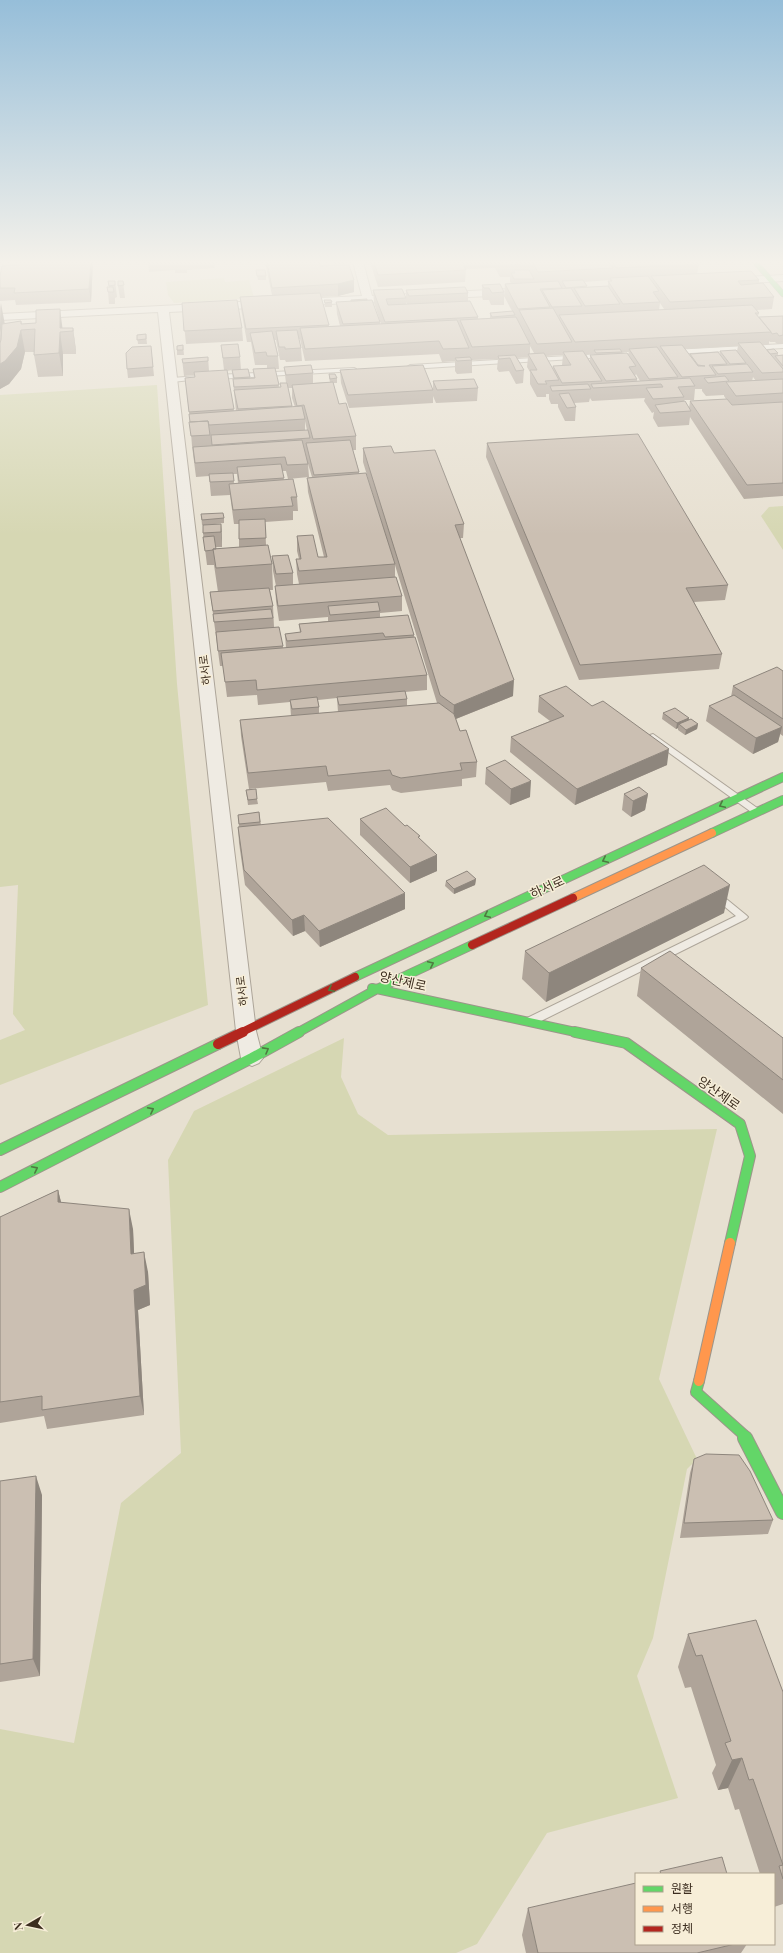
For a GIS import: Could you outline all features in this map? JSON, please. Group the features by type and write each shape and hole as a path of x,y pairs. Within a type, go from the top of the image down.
{"main road":[{"name":"하서로","path":"0,1150 348,980 783,777"},
{"name":"하서로","path":"0,1186 252,1058 377,989 783,800"},
{"name":"양산제로","path":"348,980 377,989 626,1043 740,1124 750,1156 696,1392 744,1435 783,1512"}],"street":[{"name":"하서로","path":"168,353 246,1031 252,1058"}],"lane":[{"path":"402,367 608,356"},
{"path":"212,378 362,369"},
{"path":"172,380 204,378"},
{"path":"644,732 757,812"},
{"path":"529,1022 743,917 709,889"}],"green space":[{"path":"157,385 177,684 208,1005 0,1085 0,1040 25,1030 13,1014 18,885 0,887 0,395"},
{"path":"783,506 783,550 761,516 769,507"},
{"path":"344,1038 341,1077 358,1114 388,1135 717,1129 659,1379 697,1459 687,1469 653,1638 637,1676 678,1798 547,1833 477,1944 456,1953 0,1953 0,1729 74,1743 121,1503 181,1453 168,1160 194,1111"}],"building":[{"path":"0,353 12,353 5,361 0,364"},
{"path":"34,353 57,353 34,355"},
{"path":"126,353 152,353 153,367 127,369"},
{"path":"222,353 239,353 240,357 223,358"},
{"path":"266,353 277,353 278,356 267,356"},
{"path":"544,353 559,380 545,381 547,384 538,384 530,370 537,370 528,354"},
{"path":"564,353 584,353 602,381 562,383 553,366 571,365"},
{"path":"627,353 636,366 629,367 637,379 606,381 590,355"},
{"path":"632,353 661,353 678,377 649,379"},
{"path":"665,353 688,353 698,366 705,366 698,365 690,354 719,353 727,364 709,365 716,375 682,377"},
{"path":"722,353 738,353 746,363 730,364"},
{"path":"746,353 769,353 783,369 783,372 762,373"},
{"path":"515,355 524,370 516,371 510,358 499,359 498,356"},
{"path":"783,355 783,366 775,356"},
{"path":"208,357 208,361 183,363 182,359"},
{"path":"470,357 472,360 457,361 455,358"},
{"path":"747,364 753,372 718,374 712,366"},
{"path":"311,365 313,373 286,375 284,367"},
{"path":"423,365 433,390 348,395 340,370"},
{"path":"275,368 279,385 234,387 233,379 255,378 253,369"},
{"path":"248,369 250,377 234,378 232,370"},
{"path":"227,370 234,409 189,412 185,378 195,377 194,372"},
{"path":"329,374 335,374 337,378 330,379"},
{"path":"725,376 729,381 708,383 704,378"},
{"path":"690,378 695,386 678,387 684,397 653,399 646,388 663,387 661,384 593,388 591,384"},
{"path":"474,379 478,388 437,390 433,381"},
{"path":"783,379 783,393 736,396 726,382"},
{"path":"333,382 339,404 346,403 356,436 313,439 304,405 297,406 292,385"},
{"path":"280,383 287,383 292,406 238,409 234,390 281,387"},
{"path":"588,384 591,389 552,391 550,386"},
{"path":"569,393 576,407 567,408 559,394"},
{"path":"727,399 732,405 783,402 783,483 747,485 690,401"},
{"path":"685,401 691,411 660,413 655,405"},
{"path":"302,406 305,419 209,425 208,421 190,422 189,414"},
{"path":"208,421 210,435 191,436 189,422"},
{"path":"308,430 310,438 212,445 211,435"},
{"path":"638,434 728,585 686,588 722,654 580,665 487,443"},
{"path":"302,440 308,464 287,465 285,457 195,463 193,447"},
{"path":"350,440 359,472 314,475 306,443"},
{"path":"391,446 394,453 435,450 464,524 455,525 514,680 454,705 440,695 363,448"},
{"path":"281,464 284,478 239,481 237,467"},
{"path":"233,473 234,481 210,482 209,474"},
{"path":"366,473 395,564 299,571 296,559 301,559 297,536 313,535 318,557 327,557 307,478"},
{"path":"293,479 297,497 291,497 293,506 233,510 229,484"},
{"path":"223,513 224,518 202,520 201,514"},
{"path":"265,519 266,538 239,539 239,520"},
{"path":"221,524 221,532 203,533 203,525"},
{"path":"214,536 216,549 205,551 203,537"},
{"path":"268,545 272,564 216,568 213,549"},
{"path":"288,555 293,573 276,574 272,556"},
{"path":"396,577 402,596 278,606 275,586"},
{"path":"269,588 273,606 213,611 210,592"},
{"path":"378,602 380,611 330,615 328,606"},
{"path":"271,609 273,618 214,622 213,614"},
{"path":"408,615 414,635 385,637 383,633 287,641 285,634 301,632 299,624"},
{"path":"279,627 283,646 218,651 216,632"},
{"path":"415,637 427,675 257,690 256,680 225,682 221,653"},
{"path":"777,667 783,671 783,719 733,686"},
{"path":"566,686 592,706 603,701 669,749 577,789 511,737 564,716 539,696"},
{"path":"405,691 407,699 339,705 337,697"},
{"path":"734,695 782,727 756,738 709,706"},
{"path":"317,697 319,707 292,709 290,700"},
{"path":"439,703 454,714 460,731 466,730 477,762 460,763 462,770 401,778 392,775 390,770 328,776 326,766 248,773 240,720"},
{"path":"675,708 689,718 677,723 663,713"},
{"path":"691,719 698,724 686,730 679,724"},
{"path":"505,760 531,781 511,789 486,768"},
{"path":"639,787 648,794 633,801 624,794"},
{"path":"256,789 257,799 248,800 246,790"},
{"path":"386,808 405,826 407,825 420,836 418,837 437,855 410,867 360,819"},
{"path":"259,812 260,822 239,824 238,815"},
{"path":"328,818 405,893 319,931 304,915 292,920 244,870 238,827"},
{"path":"704,865 730,885 549,973 525,951"},
{"path":"467,871 476,879 454,889 446,881"},
{"path":"670,951 783,1038 783,1080 641,968"},
{"path":"58,1190 58,1202 129,1209 131,1254 144,1252 146,1285 134,1290 140,1396 42,1410 42,1396 0,1402 0,1217"},
{"path":"706,1454 739,1455 750,1471 773,1520 684,1523 694,1459"},
{"path":"36,1476 33,1659 0,1664 0,1481"},
{"path":"756,1620 783,1692 783,1865 753,1779 749,1780 742,1758 732,1760 725,1743 731,1741 702,1655 696,1656 688,1634"},
{"path":"722,1857 727,1873 661,1873 660,1871"},
{"path":"783,1865 783,1879 779,1866"},
{"path":"635,1883 635,1945 731,1945 697,1953 538,1953 528,1908"}],"traffic: fast":[{"path":"355,977 783,777"},
{"path":"712,833 783,800"},
{"path":"0,1187 252,1058 377,989 472,945"},
{"path":"372,988 626,1043 740,1124 750,1156 730,1243"},
{"path":"0,1150 218,1044"},
{"path":"699,1381 696,1392 744,1435 783,1512"}],"traffic: slow":[{"path":"573,898 712,833"},
{"path":"699,1381 730,1243"}],"traffic: jam":[{"path":"472,945 573,898"},
{"path":"218,1044 355,977"}]}
